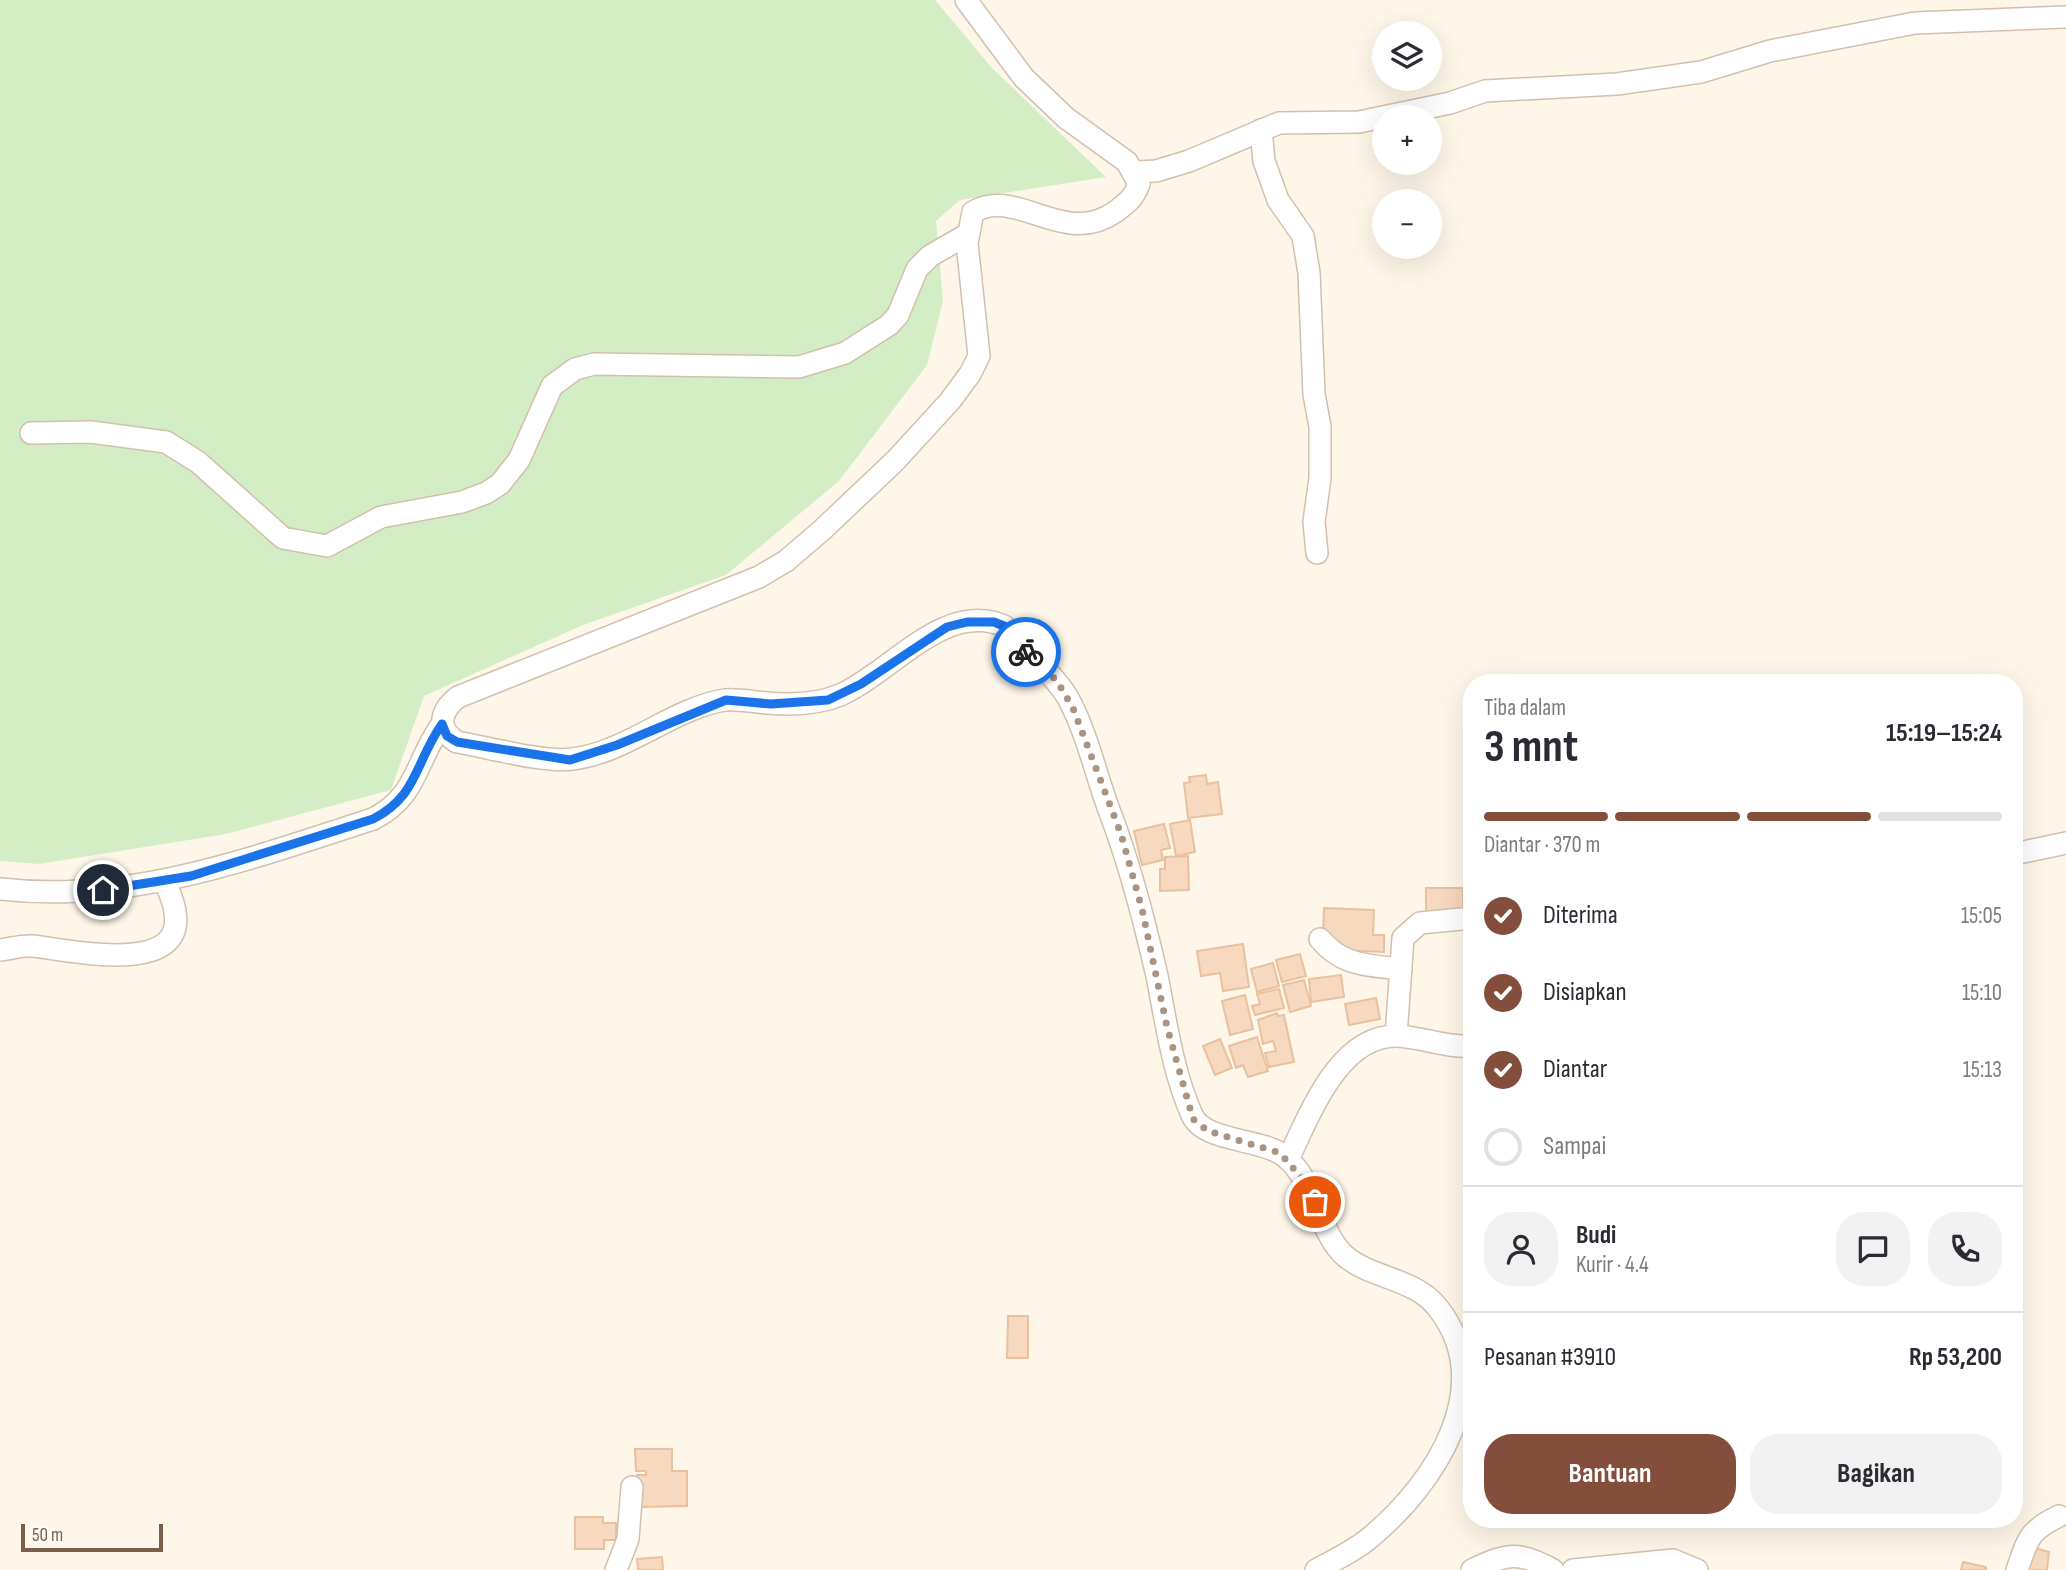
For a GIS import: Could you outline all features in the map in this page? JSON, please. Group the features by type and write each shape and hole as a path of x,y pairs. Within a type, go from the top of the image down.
{"street":[{"path":"0,889 50,892 103,890 165,881 260,857 373,819 394,808 413,784 420,759 442,724 447,705 458,697 759,577 786,561 821,531 895,461 950,401 970,374 979,356 969,272 968,234 973,212 986,204 1001,204 1074,225 1098,220 1134,198 1139,184 1135,172 1127,162 1066,118 1024,78 966,0"},
{"path":"1135,172 1156,171 1189,161 1279,123 1359,122 1450,103 1485,91 1617,84 1700,72 1770,51 1915,23 2066,17"},
{"path":"1261,130 1264,161 1278,200 1303,236 1309,273 1314,394 1320,427 1320,478 1314,522 1317,553"},
{"path":"31,433 91,432 166,442 198,462 283,538 327,546 381,517 463,502 500,484 519,460 552,386 560,377 582,366 628,363 799,367 845,353 889,325 898,315 917,269 940,249 968,234"},
{"path":"442,724 447,736 457,742 570,760 628,741 726,700 771,704 828,700 861,684 947,627 967,622 994,622 1004,626 1057,681 1084,732 1109,810 1121,834 1142,909 1167,1027 1193,1119 1208,1131 1255,1143 1288,1159 1306,1183 1335,1243 1345,1256 1398,1279 1437,1306 1463,1343"},
{"path":"2023,852 2066,843"},
{"path":"0,950 30,946 128,956 156,950 171,934 176,914 165,881"},
{"path":"1396,1036 1402,938 1409,929 1420,923 1463,919"},
{"path":"1320,939 1340,958 1352,964 1401,969"},
{"path":"1288,1159 1321,1088 1362,1048 1396,1036 1463,1045"},
{"path":"1316,1570 1370,1538 1400,1510 1427,1476 1454,1428 1463,1387"},
{"path":"616,1570 628,1539 632,1487"},
{"path":"2017,1570 2021,1551 2035,1530 2059,1516"},
{"path":"1472,1570 1516,1555 1530,1557 1553,1570"},
{"path":"1573,1570 1673,1560 1697,1570"}],"green space":[{"path":"0,0 935,0 991,67 1106,177 960,200 936,221 943,301 927,365 839,481 726,575 583,625 424,696 391,790 226,834 39,864 0,861"}],"building":[{"path":"1206,775 1207,784 1218,782 1222,814 1188,818 1184,783 1190,782 1189,777"},
{"path":"1190,820 1195,852 1176,856 1170,824"},
{"path":"1164,824 1170,848 1161,850 1163,860 1142,865 1134,831"},
{"path":"1188,856 1189,890 1160,891 1160,869 1165,869 1165,857"},
{"path":"1426,888 1463,888 1463,917 1426,916"},
{"path":"1324,908 1374,910 1373,935 1384,935 1384,952 1334,950 1334,938 1323,938"},
{"path":"1243,944 1249,987 1223,991 1220,973 1201,976 1197,951"},
{"path":"1300,954 1306,976 1282,982 1276,960"},
{"path":"1273,963 1279,986 1257,992 1251,969"},
{"path":"1341,975 1344,997 1311,1002 1309,979"},
{"path":"1304,980 1311,1006 1290,1012 1283,985"},
{"path":"1279,989 1284,1008 1255,1015 1252,1006 1260,1004 1257,994"},
{"path":"1245,995 1253,1029 1230,1035 1222,1001"},
{"path":"1376,998 1380,1019 1349,1025 1345,1004"},
{"path":"1277,1013 1278,1016 1284,1015 1294,1062 1269,1067 1265,1053 1276,1051 1273,1041 1263,1044 1258,1020"},
{"path":"1257,1037 1268,1071 1248,1077 1243,1065 1236,1068 1229,1046"},
{"path":"1220,1039 1232,1068 1215,1075 1203,1046"},
{"path":"1008,1316 1028,1316 1028,1358 1007,1358"},
{"path":"635,1449 672,1449 672,1471 687,1471 687,1506 638,1507 637,1475 646,1475 646,1471 636,1471"},
{"path":"575,1517 603,1517 603,1523 616,1523 616,1540 604,1540 604,1549 575,1549"},
{"path":"2031,1547 2049,1552 2047,1570 2024,1570"},
{"path":"662,1557 663,1570 638,1570 637,1559"},
{"path":"1963,1562 1986,1567 1986,1570 1961,1570"}],"way so far":[{"path":"1026,652 1057,681 1073,708 1084,732 1109,810 1121,834 1142,909 1167,1027 1193,1119 1208,1131 1255,1143 1280,1153 1288,1159 1306,1183 1315,1202"}],"route":[{"path":"103,890 191,876 260,857 373,819 394,808 413,784 420,759 442,724 447,736 457,742 570,760 617,745 726,700 771,704 828,700 861,684 947,627 967,622 994,622 1004,626 1026,652"}]}
